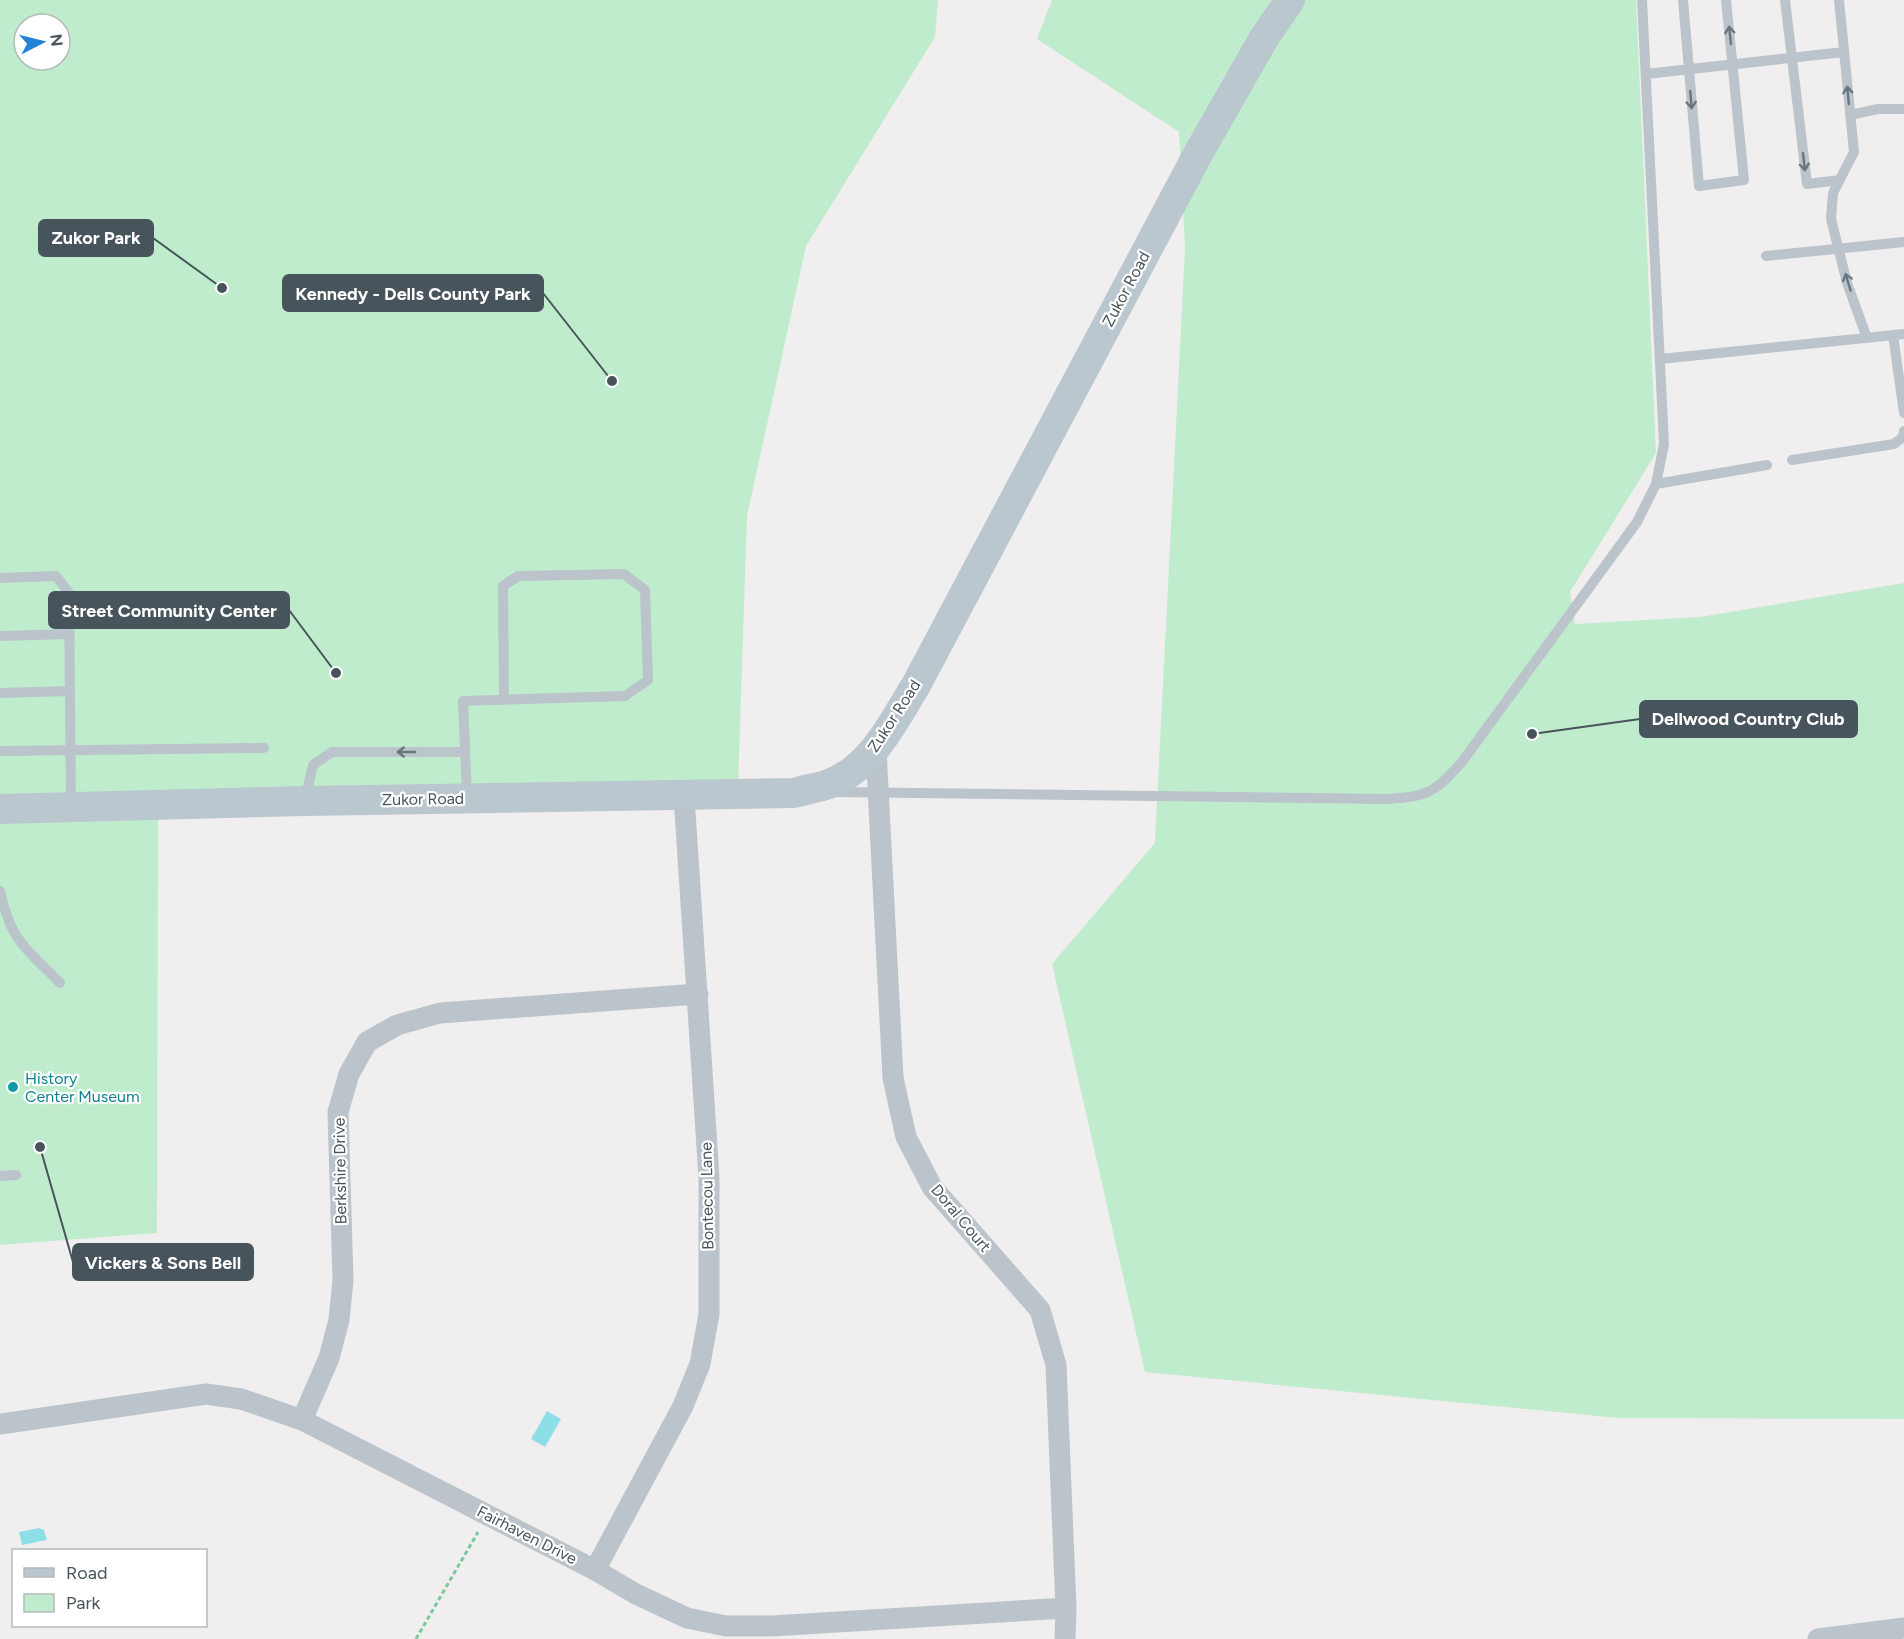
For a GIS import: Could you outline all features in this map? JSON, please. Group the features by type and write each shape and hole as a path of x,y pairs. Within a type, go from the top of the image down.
{"street":[{"name":"Zukor Road","path":"0,809 305,801 794,793 828,784 853,770 876,749 916,685 1199,152 1264,38 1290,0"},
{"name":"Doral Court","path":"876,749 893,1078 906,1137 932,1187 1040,1310 1056,1365 1066,1608 1065,1639"},
{"name":"Bontecou Lane","path":"595,1570 683,1406 700,1364 709,1314 709,1178 684,796"},
{"name":"Berkshire Drive","path":"302,1420 329,1358 339,1320 343,1280 338,1112 349,1074 368,1042 397,1025 440,1013 698,994"},
{"name":"Fairhaven Drive","path":"0,1424 206,1394 241,1399 302,1420 595,1570 636,1594 687,1618 726,1626 772,1626 1066,1608"},
{"path":"1818,1639 1904,1628"}],"lane":[{"path":"794,793 878,792 1387,799 1416,797 1440,786 1462,762 1637,522 1656,484 1664,444 1642,0"},
{"path":"1683,0 1699,186 1744,180 1726,0"},
{"path":"1785,0 1807,184 1840,180"},
{"path":"1839,0 1854,152 1833,193 1831,219 1847,283 1867,338"},
{"path":"1646,74 1844,52"},
{"path":"1850,115 1878,109 1904,109"},
{"path":"1766,256 1904,242"},
{"path":"1660,359 1899,334 1904,413"},
{"path":"1792,460 1894,444 1903,437 1904,431"},
{"path":"1656,484 1767,465"},
{"path":"467,799 463,701 504,700 625,696 648,680 645,590 624,574 518,576 503,586 504,700"},
{"path":"0,578 56,576 69,593 71,807"},
{"path":"0,636 70,634"},
{"path":"0,693 70,691"},
{"path":"0,751 264,748"},
{"path":"305,801 313,765 332,752 465,753"},
{"path":"0,891 5,915 14,935 60,983"},
{"path":"0,1176 16,1175"}],"path":[{"path":"416,1639 487,1515"}],"green space":[{"path":"0,0 938,0 935,37 806,246 747,516 738,785 0,802"},
{"path":"1052,0 1636,0 1656,453 1570,592 1575,624 1700,617 1904,583 1904,1419 1618,1418 1145,1372 1052,964 1155,843 1185,248 1179,132 1037,39"},
{"path":"158,809 157,1233 0,1245 0,813"}],"water":[{"path":"547,1411 561,1419 545,1447 531,1439"},
{"path":"39,1528 44,1530 47,1540 22,1545 19,1532"}],"place":[{"name":"Zukor Park","path":"222,288"},
{"name":"Kennedy - Dells County Park","path":"612,381"},
{"name":"Street Community Center","path":"336,673"},
{"name":"Dellwood Country Club","path":"1532,734"},
{"name":"History Center Museum","path":"13,1087"},
{"name":"Vickers & Sons Bell","path":"40,1147"}]}
